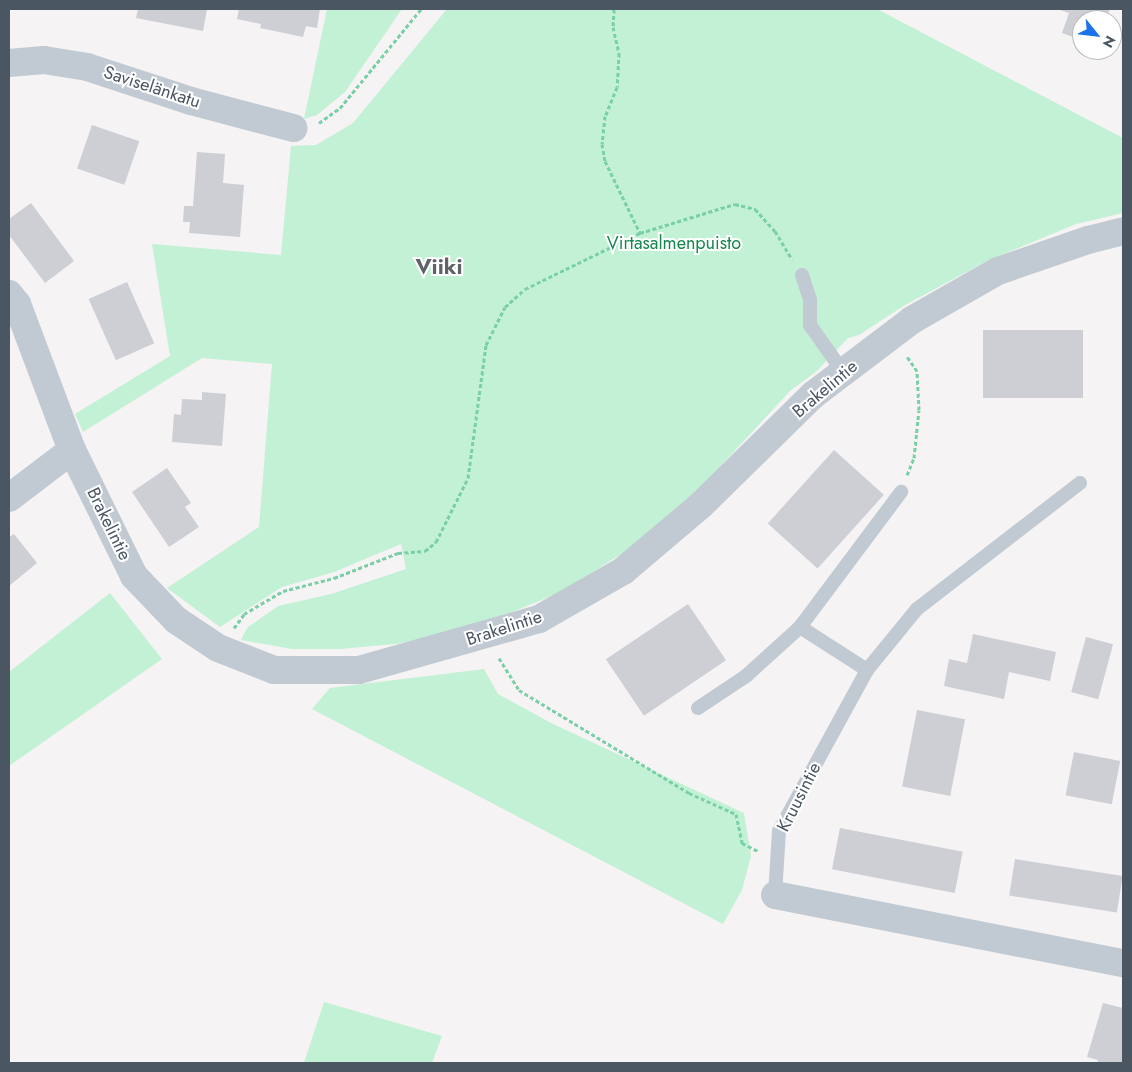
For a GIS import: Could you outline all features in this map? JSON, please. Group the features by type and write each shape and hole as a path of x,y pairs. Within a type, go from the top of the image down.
{"street":[{"name":"Saviselänkatu","path":"9,63 44,60 87,66 191,101 293,128"},
{"name":"Brakelintie","path":"9,294 17,304 72,450 134,576 176,620 218,648 274,670 359,670 493,646 623,571 701,505 813,395 912,320 998,272 1123,231"},
{"path":"9,498 72,450"},
{"name":"Kruusintie","path":"775,895 1123,963"}],"lane":[{"path":"802,275 810,300 810,325 843,372"},
{"name":"Kruusintie","path":"775,895 779,831 867,670 917,609 1080,483"},
{"path":"698,708 746,676 800,627 901,492"},
{"path":"800,627 867,670"}],"path":[{"path":"293,128 318,124 340,108 421,9"},
{"path":"614,9 613,27 619,53 617,87 604,116 602,144 605,161 640,234"},
{"path":"218,648 244,614 283,591 334,578 398,553 425,551 436,542 468,478 486,345 505,307 526,289 548,276 640,234 714,208 735,204 755,209 775,231 802,275"},
{"path":"899,357 906,353 917,371 919,410 914,458 901,492"},
{"path":"493,646 507,655"},
{"path":"493,646 518,690 689,793 736,814 742,843 777,861"}],"green space":[{"path":"327,9 402,9 345,92 317,115 304,119"},
{"name":"Virtasalmenpuisto","path":"447,9 877,9 1123,138 1123,213 1076,224 987,261 905,305 859,335 848,338 817,371 791,390 703,485 650,536 561,592 463,632 395,644 340,649 292,649 241,640 247,628 278,606 331,594 406,569 401,544 334,572 282,587 220,627 167,588 259,527 272,364 202,358 83,432 75,414 170,356 152,244 281,255 291,146 316,145 353,123"},
{"path":"110,593 162,659 9,766 9,672"},
{"path":"484,669 498,694 553,724 744,813 751,856 742,890 723,924 312,709 330,688"},
{"path":"324,1002 442,1036 432,1063 304,1063"}],"building":[{"path":"138,9 207,9 203,31 136,18"},
{"path":"239,9 320,9 317,28 306,26 303,37 260,28 261,24 237,19"},
{"path":"1057,9 1110,9 1072,10 1072,36 1062,33 1069,13"},
{"path":"92,125 139,141 124,185 77,168"},
{"path":"197,152 225,154 223,183 244,185 240,237 189,233 190,222 183,222 184,206 193,206"},
{"path":"31,203 74,261 45,283 9,235 9,219"},
{"path":"127,282 154,343 116,360 89,299"},
{"path":"983,330 1083,330 1083,398 983,398"},
{"path":"202,392 226,394 222,446 172,442 174,414 181,415 182,399 202,400"},
{"path":"834,450 884,495 818,568 768,524"},
{"path":"167,468 191,503 185,507 199,527 169,547 132,492"},
{"path":"14,534 37,563 9,586 9,537"},
{"path":"688,604 726,660 644,716 606,659"},
{"path":"973,634 1056,652 1050,681 1009,672 1004,699 944,686 949,659 967,663"},
{"path":"1086,637 1113,644 1098,699 1071,692"},
{"path":"917,710 965,719 950,796 902,787"},
{"path":"1074,752 1120,761 1112,804 1066,795"},
{"path":"840,828 963,852 955,893 832,869"},
{"path":"1015,859 1123,876 1117,913 1009,896"},
{"path":"1103,1003 1123,1008 1123,1063 1097,1063 1098,1060 1087,1057"}],"district":[{"name":"Viiki","path":"439,267"}]}
